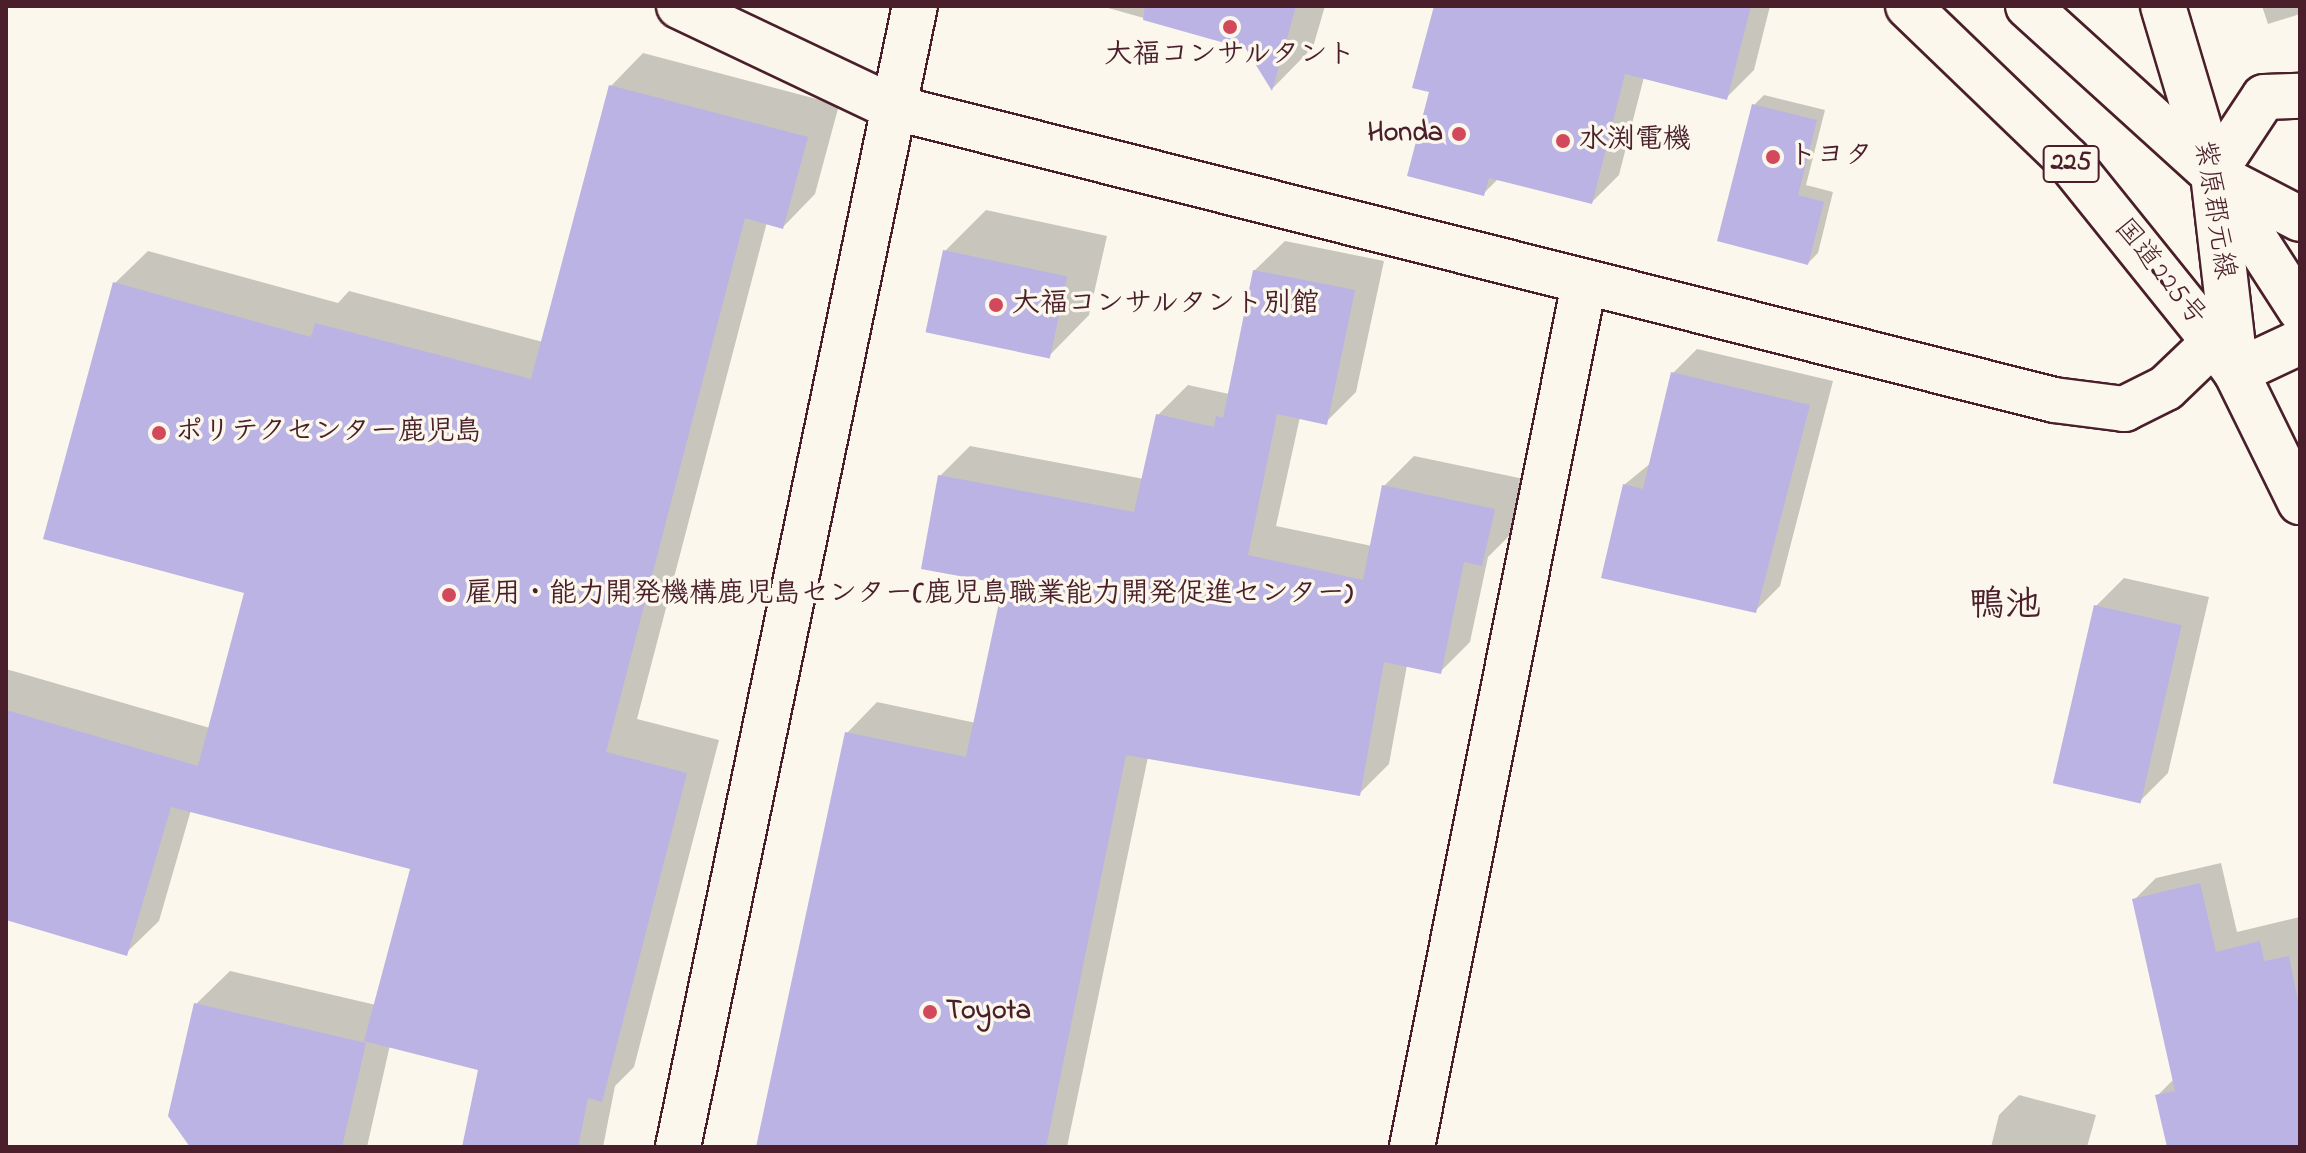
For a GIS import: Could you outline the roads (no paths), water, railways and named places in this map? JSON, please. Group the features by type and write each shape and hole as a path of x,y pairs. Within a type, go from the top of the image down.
{"main road":[{"path":"679,6 892,107 1584,284 2054,400 2124,409 2225,357 2300,342"},
{"path":"678,1147 915,6"},
{"name":"国道225号","path":"1908,6 2067,159 2225,357 2300,502"},
{"path":"2028,6 2213,174 2300,219"},
{"name":"紫原郡元線","path":"2163,6 2213,174 2225,357"},
{"path":"2213,174 2264,97 2300,96"},
{"path":"2213,174 2300,309"},
{"path":"1412,1147 1584,284"}],"place":[{"name":"大福コンサルタント","path":"1230,27"},
{"name":"Honda","path":"1459,134"},
{"name":"水渕電機","path":"1563,141"},
{"name":"トヨタ","path":"1773,157"},
{"name":"大福コンサルタント別館","path":"996,305"},
{"name":"ポリテクセンター鹿児島","path":"159,433"},
{"name":"雇用・能力開発機構鹿児島センター(鹿児島職業能力開発促進センター)","path":"449,595"},
{"name":"Toyota","path":"930,1012"}],"district":[{"name":"鴨池","path":"2005,607"}]}
